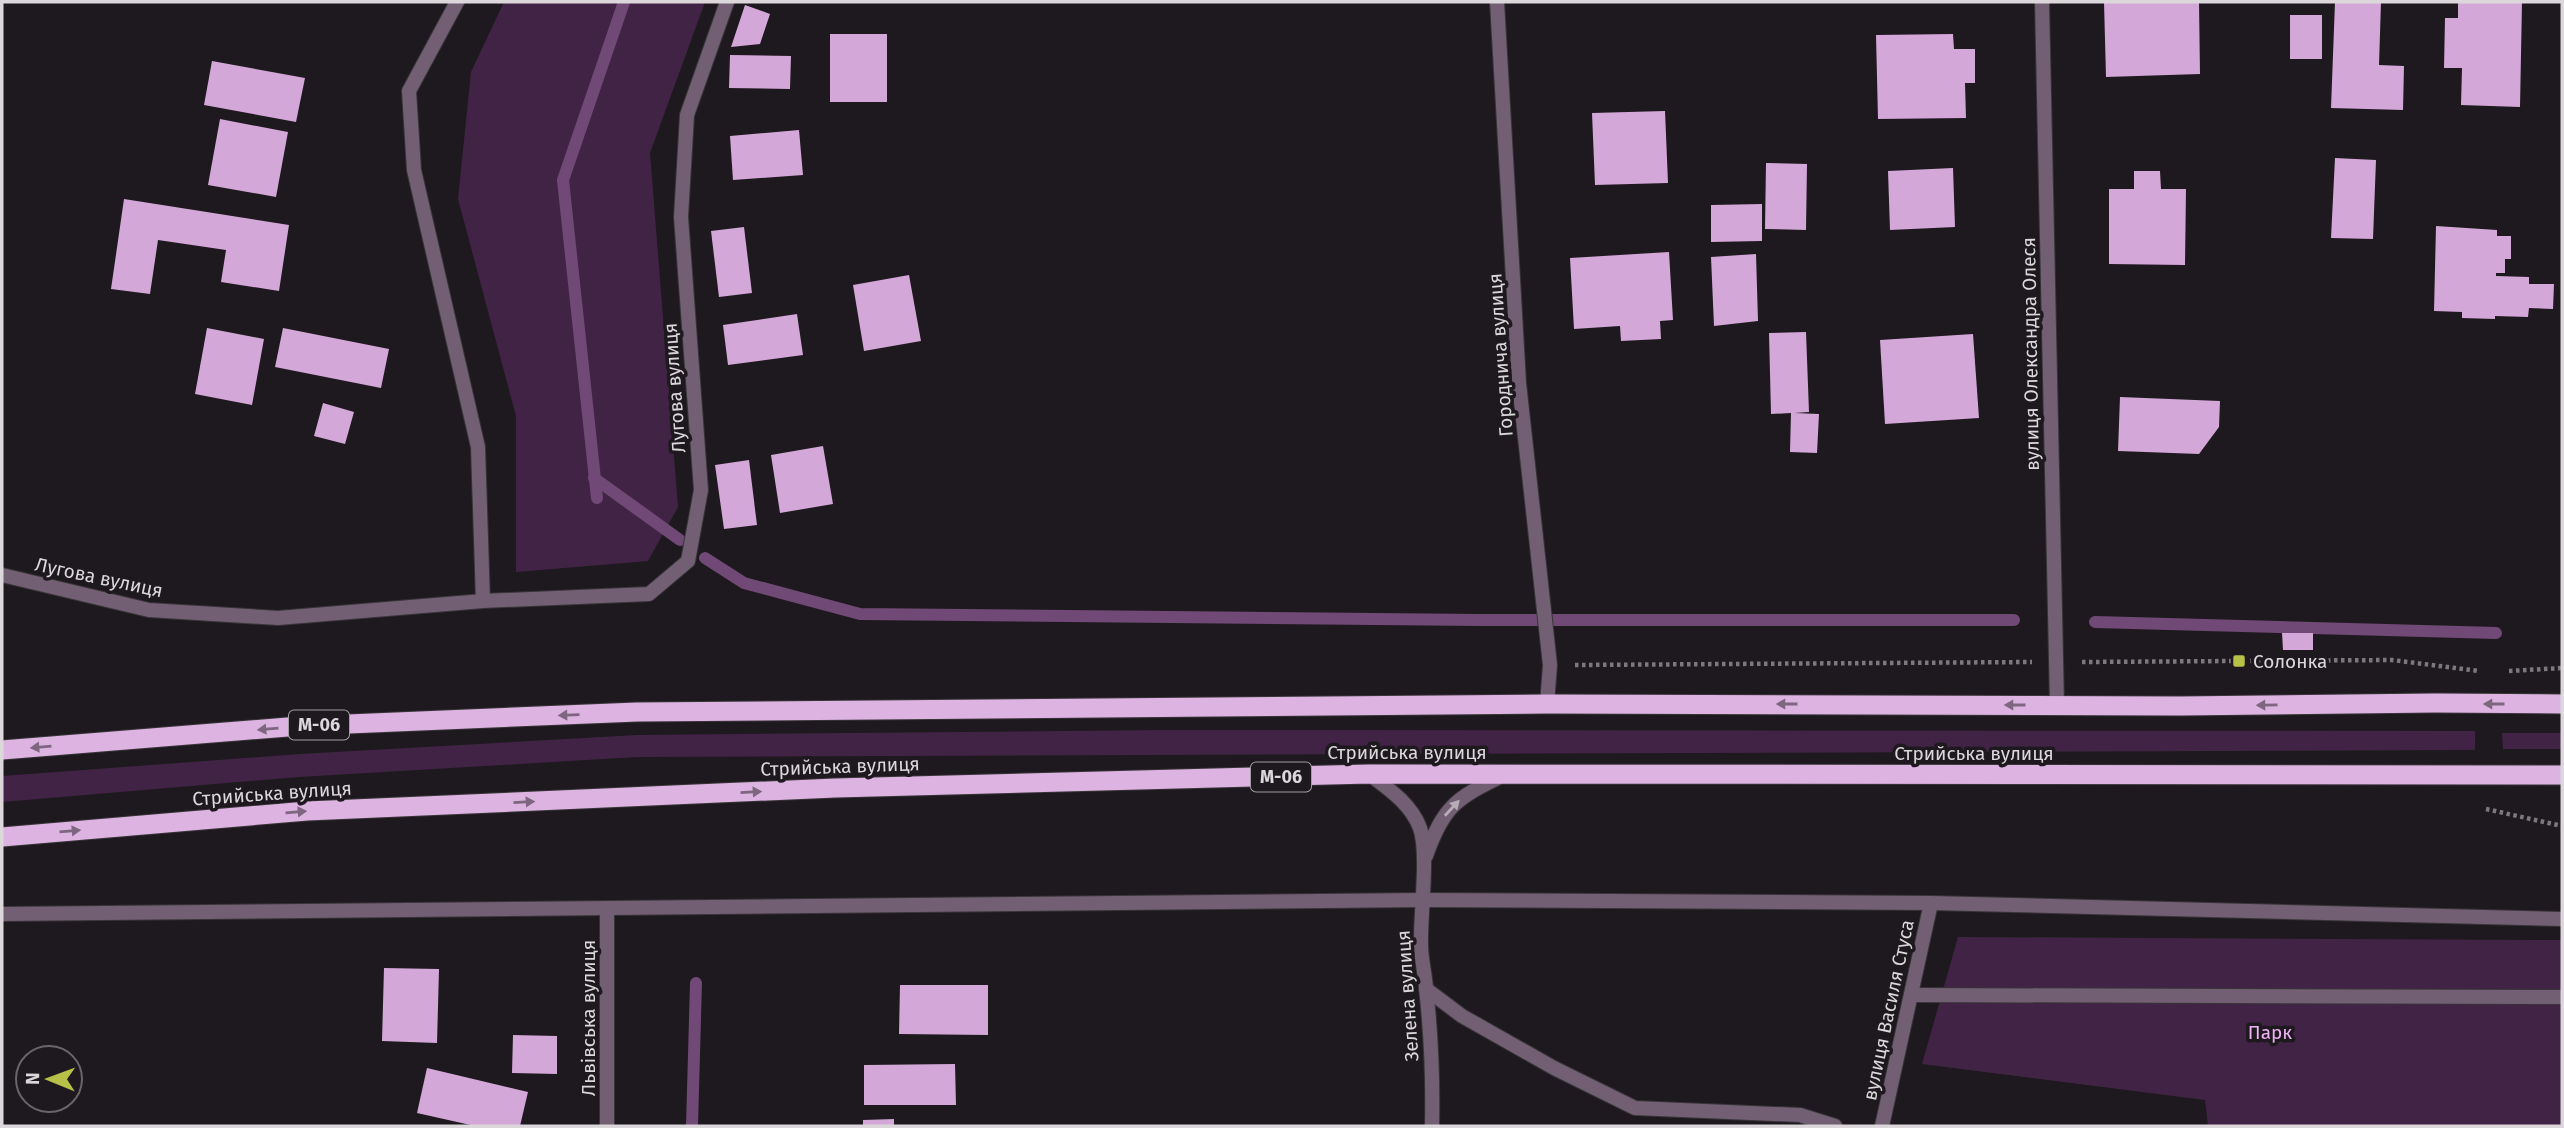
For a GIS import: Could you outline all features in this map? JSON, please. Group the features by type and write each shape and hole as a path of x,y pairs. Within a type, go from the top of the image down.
{"highway":[{"name":"М-06","path":"2,750 300,726 637,712 1547,704 2562,704"},
{"name":"Стрийська вулиця","path":"2,837 307,811 835,788 1370,774 2562,775"}],"street":[{"path":"457,2 409,91 414,170 478,447 483,601"},
{"name":"Лугова вулиця","path":"2,575 149,610 278,618 483,601 649,594 688,561 701,490 681,217 687,114 727,2"},
{"name":"Городнича вулиця","path":"1497,2 1519,383 1550,665 1547,704"},
{"name":"вулиця Олександра Олеся","path":"2042,2 2057,705"},
{"name":"Зелена вулиця","path":"1370,774 1414,814 1421,831 1423,864 1420,947 1426,989 1433,1096 1432,1126"},
{"name":"Зелена вулиця","path":"1423,864 1434,833 1450,807 1474,790 1505,775"},
{"path":"2,914 1422,900 1931,903 2562,919"},
{"name":"вулиця Василя Стуса","path":"1882,1126 1931,903"},
{"name":"Львівська вулиця","path":"607,909 607,1126"},
{"path":"1426,989 1474,1022 1554,1068 1635,1108 1801,1115 1835,1126"},
{"path":"1910,995 2562,997"}],"path":[{"path":"1550,665 2392,660 2488,672"},
{"path":"2501,671 2562,668"},
{"path":"2486,809 2562,826"}],"green space":[{"path":"504,2 705,2 650,153 678,507 648,561 516,572 516,416 458,199 471,72"},
{"path":"1165,730 2475,731 2475,750 637,757 299,777 2,802 2,776 300,754 637,735"},
{"path":"2502,733 2562,733 2562,749 2503,749"},
{"name":"Парк","path":"1958,937 2562,940 2562,1126 2208,1126 2205,1100 1922,1064"}],"building":[{"path":"2104,2 2199,2 2200,74 2106,77"},
{"path":"2335,2 2381,2 2379,65 2404,66 2403,110 2331,108"},
{"path":"2458,2 2522,2 2520,107 2461,105 2462,68 2444,68 2445,18 2458,18"},
{"path":"745,5 770,14 760,44 731,47"},
{"path":"2290,15 2322,15 2322,59 2290,59"},
{"path":"830,34 887,34 887,102 830,102"},
{"path":"1953,34 1954,49 1975,49 1975,83 1965,83 1966,118 1878,119 1876,35"},
{"path":"730,55 791,56 790,89 729,88"},
{"path":"212,61 305,78 296,122 204,105"},
{"path":"1665,111 1668,183 1595,185 1592,113"},
{"path":"220,119 288,132 276,197 208,185"},
{"path":"799,130 803,175 733,180 730,136"},
{"path":"2335,158 2376,160 2373,239 2331,238"},
{"path":"1766,163 1807,164 1806,230 1765,229"},
{"path":"1953,168 1955,227 1890,230 1888,171"},
{"path":"2134,171 2160,171 2161,189 2186,189 2185,265 2109,264 2109,189 2134,189"},
{"path":"124,199 289,225 279,291 221,282 226,250 158,240 150,294 111,289"},
{"path":"1762,204 1762,241 1711,242 1711,205"},
{"path":"2436,226 2497,230 2497,236 2511,236 2511,259 2505,259 2505,273 2496,273 2496,276 2529,277 2529,284 2554,284 2553,309 2529,308 2528,317 2495,316 2495,319 2462,318 2462,312 2434,311"},
{"path":"744,227 752,293 719,297 711,231"},
{"path":"1669,252 1673,320 1660,321 1661,339 1621,341 1620,326 1574,329 1570,258"},
{"path":"1756,254 1758,321 1714,326 1711,257"},
{"path":"909,275 921,341 864,351 853,285"},
{"path":"797,314 803,355 728,365 723,325"},
{"path":"207,328 264,339 252,405 195,394"},
{"path":"283,328 389,349 381,388 275,367"},
{"path":"1806,332 1809,412 1794,413 1819,414 1817,453 1790,452 1791,413 1771,414 1769,333"},
{"path":"1973,334 1979,418 1885,424 1880,340"},
{"path":"2120,397 2220,401 2219,427 2199,454 2118,451"},
{"path":"323,403 354,412 345,444 314,436"},
{"path":"823,446 833,504 780,513 771,455"},
{"path":"749,460 757,525 724,529 715,465"},
{"path":"2282,633 2313,633 2313,650 2283,650"},
{"path":"384,968 439,969 437,1043 382,1041"},
{"path":"900,985 988,985 988,1035 899,1034"},
{"path":"513,1035 557,1036 557,1074 512,1073"},
{"path":"955,1064 956,1105 864,1105 864,1065"},
{"path":"427,1068 528,1092 520,1126 475,1126 417,1113"},
{"path":"894,1119 894,1126 863,1126 863,1120"}],"waterway":[{"path":"597,498 563,180 624,2"},
{"path":"594,478 680,540"},
{"path":"705,558 744,583 860,614 1479,620 2014,620"},
{"path":"2095,622 2496,633"},
{"path":"692,1126 696,983"}],"place":[{"name":"Солонка","path":"2239,661"}]}
